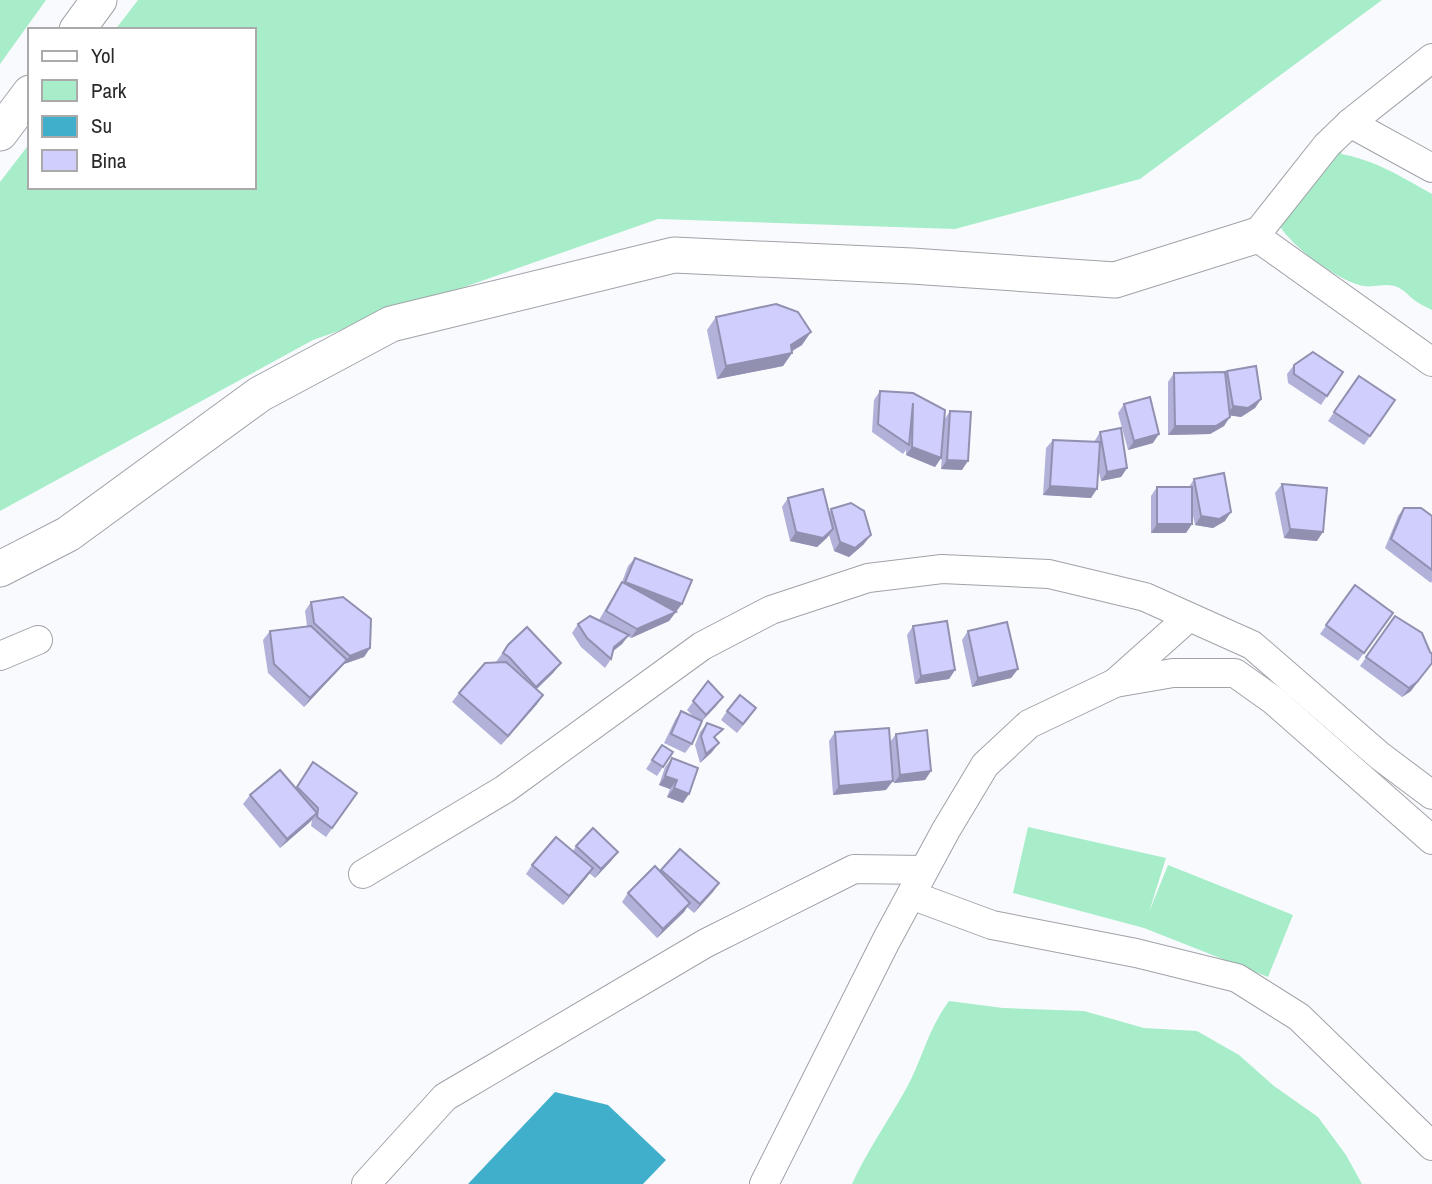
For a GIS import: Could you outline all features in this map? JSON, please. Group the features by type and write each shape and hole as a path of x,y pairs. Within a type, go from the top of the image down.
{"street":[{"path":"78,28 99,0"},
{"path":"0,569 68,534 260,394 391,324 674,255 912,266 1115,280 1255,236 1326,145 1432,58"},
{"path":"0,133 28,96"},
{"path":"1350,123 1432,168"},
{"path":"1255,236 1432,362"},
{"path":"363,874 505,789 702,646 771,610 868,578 942,569 1049,574 1145,597 1252,645 1380,756 1432,795"},
{"path":"1115,683 1189,617"},
{"path":"0,656 38,640"},
{"path":"764,1184 917,882 985,765 1029,724 1115,683 1173,673 1235,673 1273,700 1432,840"},
{"path":"366,1184 445,1097 706,943 854,869 917,882 992,925 1136,953 1237,978 1299,1017 1432,1146"}],"green space":[{"path":"0,0 46,0 0,64"},
{"path":"138,0 1382,0 1140,179 955,229 658,219 313,340 0,511 0,182 28,146 28,189 256,189 256,28 117,28"},
{"path":"1350,123 1341,154 1377,165 1432,194 1432,310 1396,287 1364,286 1342,278 1303,252 1278,223"},
{"path":"1028,827 1166,858 1149,912 1168,865 1293,915 1268,977 1144,928 1013,893"},
{"path":"949,1001 1003,1008 1084,1011 1144,1028 1197,1031 1239,1055 1274,1086 1318,1117 1346,1155 1362,1184 852,1184 912,1078 935,1023"}],"water":[{"path":"555,1092 608,1105 666,1160 643,1184 468,1184"}],"building":[{"path":"776,304 798,312 811,332 791,345 792,353 726,366 716,317"},
{"path":"1313,352 1343,372 1327,396 1294,374 1294,365"},
{"path":"1256,366 1261,399 1248,408 1233,406 1227,371"},
{"path":"1225,372 1230,417 1216,426 1175,426 1174,373"},
{"path":"1359,376 1395,400 1370,436 1334,412"},
{"path":"880,391 913,393 945,410 941,458 912,447 913,403 909,445 878,424"},
{"path":"1150,397 1159,434 1134,441 1124,404"},
{"path":"950,411 971,412 968,461 947,460"},
{"path":"1121,428 1127,468 1107,472 1100,432"},
{"path":"1053,440 1100,442 1097,489 1050,486"},
{"path":"1224,473 1231,512 1219,519 1201,516 1194,479"},
{"path":"1282,484 1327,488 1323,532 1290,529"},
{"path":"1157,487 1192,487 1192,524 1157,524"},
{"path":"823,489 833,529 823,538 796,532 788,498"},
{"path":"851,503 864,511 871,535 855,548 840,542 831,509"},
{"path":"1404,508 1421,508 1432,516 1432,570 1391,539"},
{"path":"635,558 692,580 682,604 625,582"},
{"path":"622,582 676,612 637,629 606,611"},
{"path":"1355,585 1393,613 1364,653 1326,625"},
{"path":"343,597 371,619 370,648 350,656 314,623 311,602"},
{"path":"590,616 629,635 614,647 611,659 587,638 578,624"},
{"path":"1395,616 1422,633 1432,654 1432,663 1409,688 1366,657"},
{"path":"947,621 955,670 921,676 913,626"},
{"path":"1007,622 1018,669 978,678 968,631"},
{"path":"311,626 347,660 310,698 274,664 270,631"},
{"path":"527,627 561,663 536,687 503,653"},
{"path":"506,662 543,695 508,736 459,693 485,663"},
{"path":"708,681 723,697 706,715 693,701"},
{"path":"740,695 756,708 743,724 727,711"},
{"path":"681,711 702,721 692,744 671,734"},
{"path":"707,723 723,729 714,737 719,743 706,754 701,736"},
{"path":"889,728 893,781 839,786 835,732"},
{"path":"927,730 931,771 900,775 896,734"},
{"path":"662,745 673,752 663,767 652,760"},
{"path":"672,758 698,768 689,794 674,788 677,780 665,776"},
{"path":"313,762 357,793 332,828 317,817 318,808 297,787"},
{"path":"280,770 317,813 287,839 250,795"},
{"path":"593,828 618,852 601,869 576,846"},
{"path":"556,837 593,868 569,896 532,865"},
{"path":"680,849 719,883 700,904 661,870"},
{"path":"655,866 690,903 663,929 628,893"}]}
